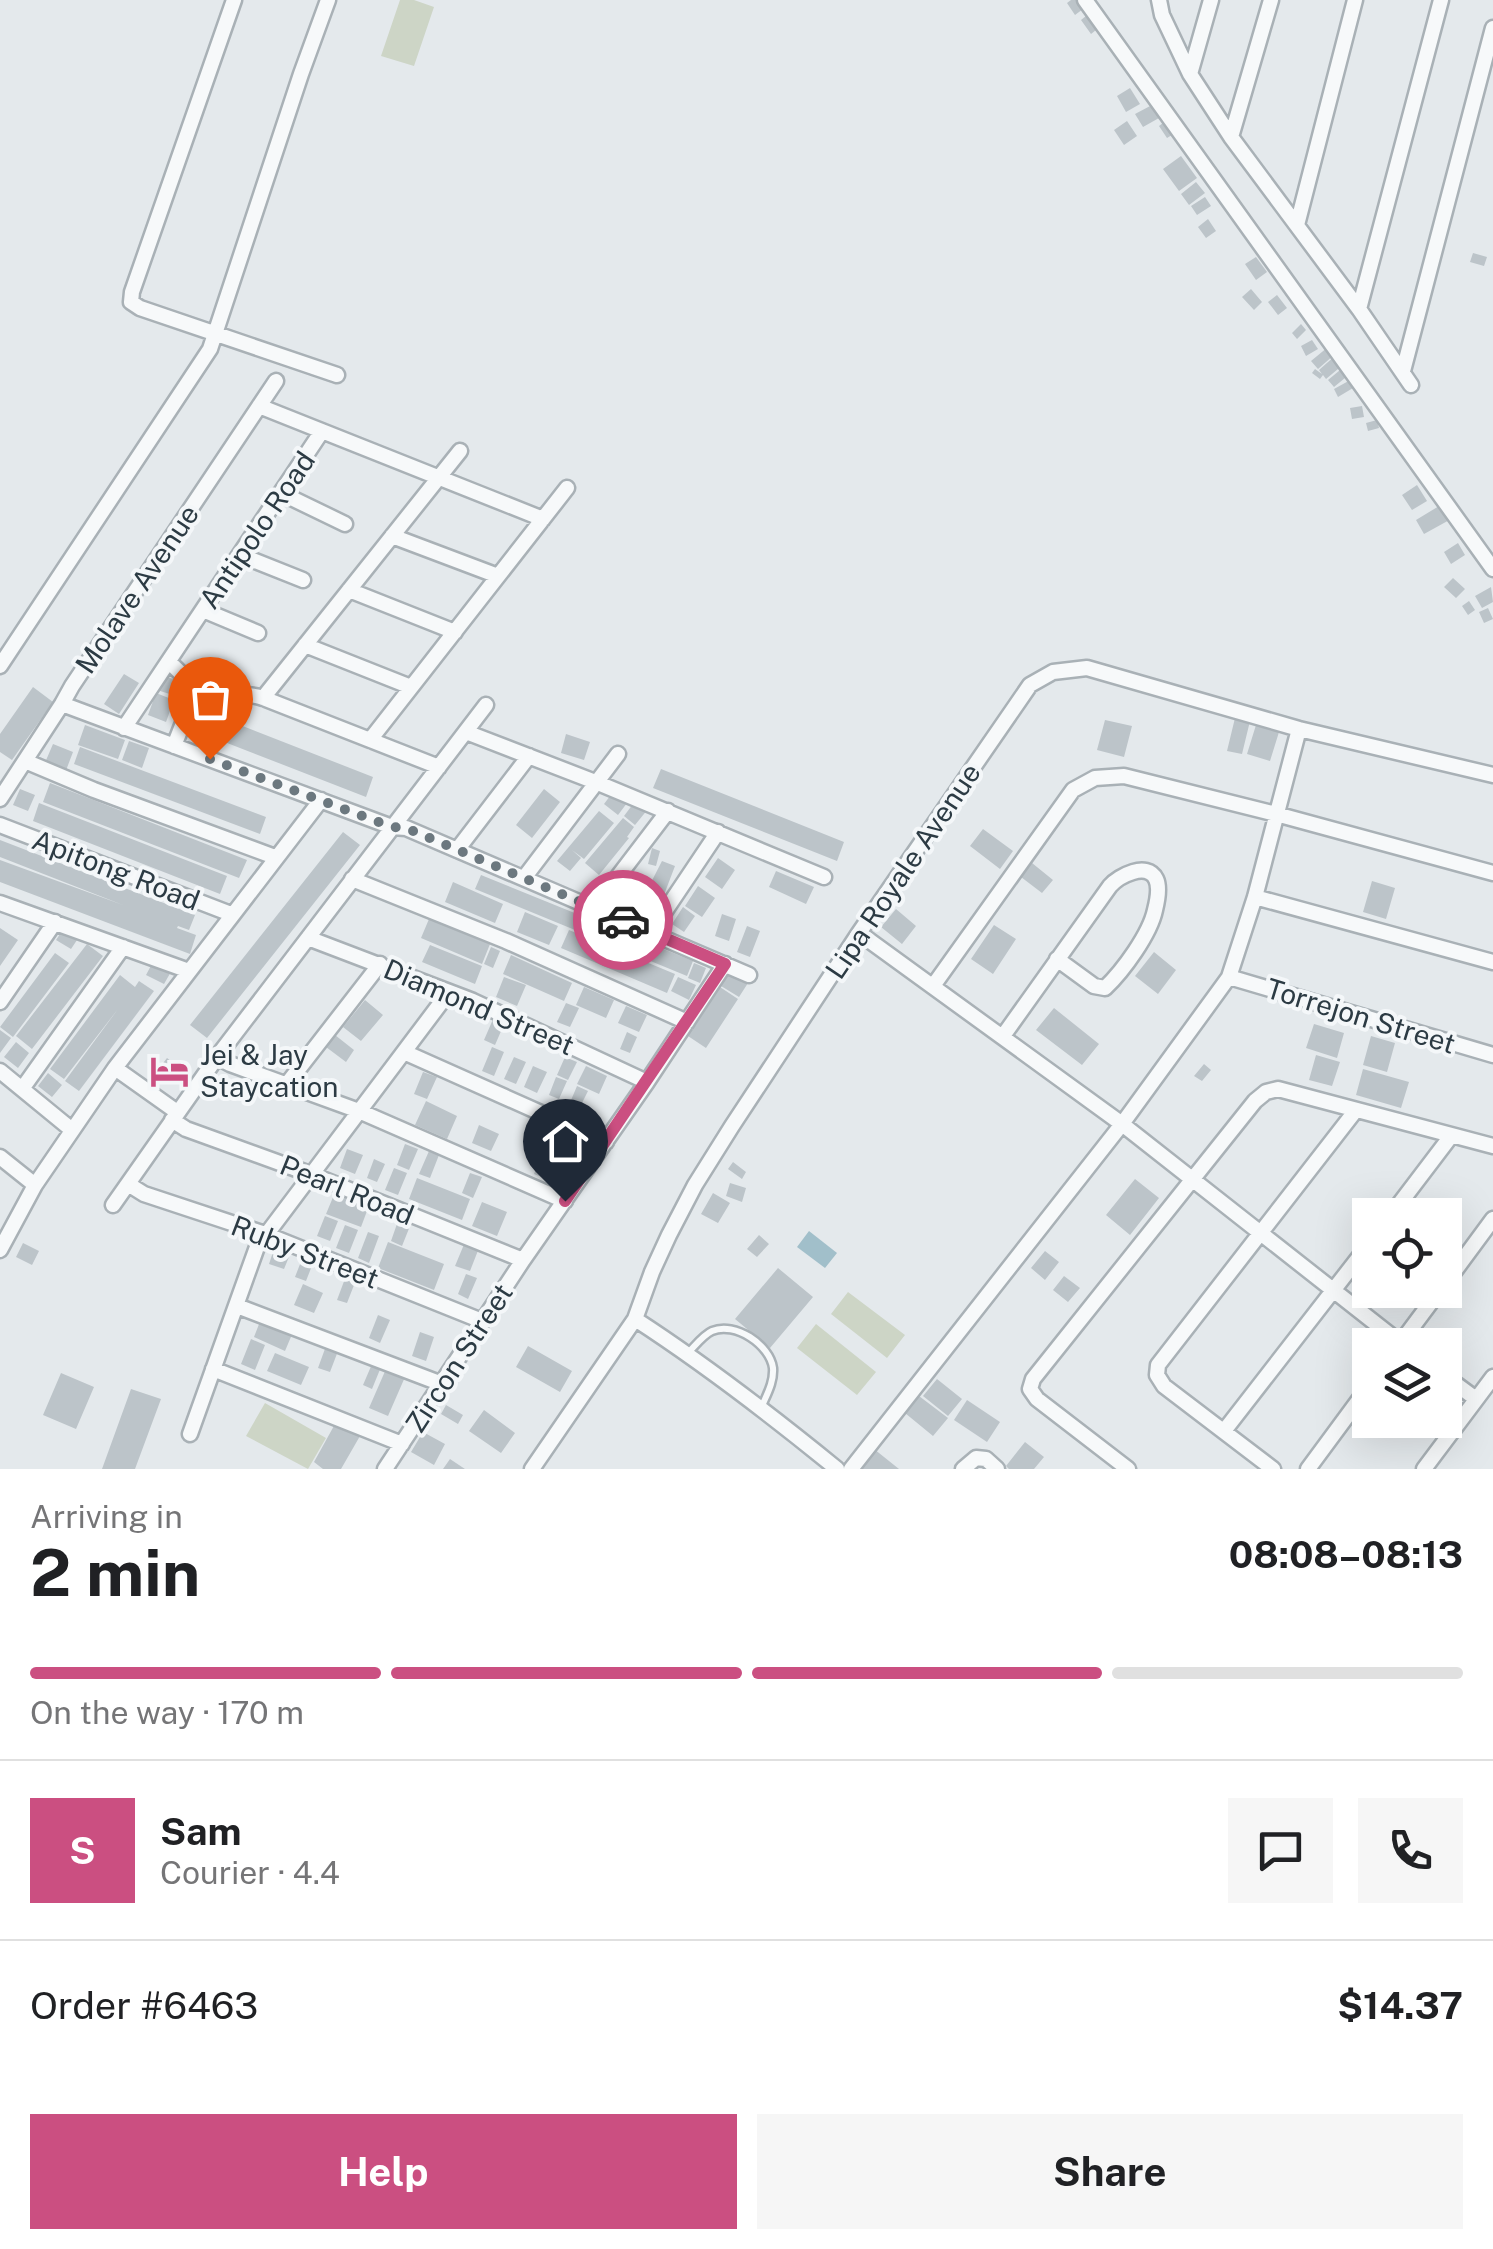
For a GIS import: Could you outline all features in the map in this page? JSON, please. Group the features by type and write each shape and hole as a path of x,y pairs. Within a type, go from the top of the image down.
{"street":[{"path":"234,0 131,302 337,375"},
{"path":"0,666 194,377 216,335 328,0"},
{"path":"1086,0 1493,569"},
{"path":"1159,0 1190,74 1231,137 1412,385"},
{"path":"1190,74 1212,0"},
{"path":"1231,137 1271,0"},
{"path":"1297,225 1355,0"},
{"path":"1359,309 1441,0"},
{"path":"1404,371 1493,28"},
{"name":"Molave Avenue","path":"0,799 276,380"},
{"path":"259,406 542,520"},
{"name":"Antipolo Road","path":"124,728 322,431"},
{"path":"263,698 460,451"},
{"path":"370,740 567,488"},
{"path":"281,493 345,524"},
{"path":"392,536 498,576"},
{"path":"240,555 303,580"},
{"path":"349,590 455,632"},
{"path":"203,610 258,633"},
{"path":"304,645 411,687"},
{"path":"169,662 200,691 222,698 250,694 263,698 439,767"},
{"name":"Lipa Royale Avenue","path":"532,1469 636,1319 658,1259 695,1185 859,933 1030,685 1054,672 1087,668 1299,730 1493,775"},
{"path":"174,746 190,705 200,691"},
{"path":"62,704 392,827 406,828 749,975"},
{"path":"113,1205 217,1056 486,705"},
{"path":"852,1469 1122,1124 1229,977 1255,897 1299,730"},
{"path":"466,732 598,782 824,877"},
{"path":"524,878 618,754"},
{"path":"458,850 530,756"},
{"path":"25,761 275,857"},
{"path":"933,986 1074,790 1095,778 1124,776 1493,873"},
{"path":"1,1244 35,1185 115,1068 321,800"},
{"path":"594,908 668,811"},
{"name":"Apitong Road","path":"0,825 231,914"},
{"path":"651,932 718,832"},
{"path":"1003,1036 1057,960 1119,876 1130,872 1155,877 1155,912 1148,929 1105,988 1094,986 1057,960"},
{"path":"352,878 687,1022"},
{"path":"1255,897 1493,962"},
{"path":"0,903 189,971"},
{"path":"0,1002 55,922"},
{"path":"859,933 1122,1124 1381,1328"},
{"name":"Diamond Street","path":"308,938 472,1001 647,1082"},
{"path":"22,1089 122,947"},
{"path":"287,1084 380,964"},
{"name":"Zircon Street","path":"386,1469 725,964"},
{"name":"Torrejon Street","path":"1229,977 1493,1056"},
{"path":"190,1434 257,1247 449,992"},
{"path":"404,1052 606,1142"},
{"path":"217,1056 359,1111 565,1201"},
{"name":"Pearl Road","path":"115,1068 186,1128 523,1260"},
{"path":"0,1071 72,1130"},
{"path":"1128,1469 1037,1399 1030,1389 1033,1379 1255,1101 1278,1088 1493,1146"},
{"path":"1273,1469 1164,1386 1157,1376 1158,1366 1356,1110"},
{"path":"1404,1198 1451,1136"},
{"path":"0,1157 35,1185"},
{"name":"Ruby Street","path":"128,1184 144,1194 265,1234 482,1322"},
{"path":"1462,1261 1493,1219"},
{"path":"1224,1431 1352,1267"},
{"path":"237,1306 442,1384"},
{"path":"636,1319 762,1408 837,1469"},
{"path":"214,1370 402,1444"},
{"path":"1424,1469 1493,1377"},
{"path":"1462,1389 1476,1399"},
{"path":"1308,1469 1352,1409"},
{"path":"962,1469 976,1458 986,1459 998,1469"}],"lane":[{"path":"688,1353 713,1330 730,1328 751,1338 766,1350 773,1365 762,1408"}],"green space":[{"path":"400,0 434,7 414,66 381,56"},
{"path":"848,1292 905,1335 887,1358 831,1314"},
{"path":"816,1324 876,1372 857,1395 797,1348"},
{"path":"265,1403 326,1438 308,1469 246,1436"}],"water":[{"path":"809,1231 837,1253 825,1268 797,1247"}],"building":[{"path":"1083,0 1087,6 1075,15 1067,3"},
{"path":"1091,12 1101,26 1091,34 1081,20"},
{"path":"1130,88 1140,104 1126,112 1117,96"},
{"path":"1152,105 1159,118 1143,127 1135,114"},
{"path":"1168,119 1177,132 1167,138 1159,126"},
{"path":"1127,121 1137,136 1124,145 1114,130"},
{"path":"1181,156 1197,178 1179,191 1163,169"},
{"path":"1196,182 1205,193 1189,205 1181,194"},
{"path":"1205,197 1211,206 1197,215 1191,206"},
{"path":"1208,219 1216,231 1206,238 1198,227"},
{"path":"1473,253 1487,257 1484,266 1470,262"},
{"path":"1256,257 1267,272 1256,280 1245,264"},
{"path":"1251,289 1262,302 1254,310 1242,297"},
{"path":"1277,295 1287,308 1278,315 1268,302"},
{"path":"1301,324 1306,330 1297,339 1292,333"},
{"path":"1312,340 1318,349 1306,356 1301,346"},
{"path":"1328,347 1334,355 1318,369 1311,361"},
{"path":"1336,355 1344,364 1326,379 1312,373 1315,369 1322,374 1319,370"},
{"path":"1345,366 1351,373 1334,387 1328,380"},
{"path":"1354,378 1358,385 1338,397 1334,389"},
{"path":"1362,406 1364,417 1352,419 1350,408"},
{"path":"1377,420 1379,428 1368,431 1366,423"},
{"path":"1417,485 1427,501 1412,510 1402,495"},
{"path":"1444,503 1453,518 1424,534 1416,520"},
{"path":"1458,543 1465,555 1451,564 1444,552"},
{"path":"1453,578 1465,589 1456,598 1444,587"},
{"path":"1491,587 1493,602 1482,608 1475,596"},
{"path":"1469,601 1475,610 1468,615 1462,606"},
{"path":"1488,608 1493,619 1484,623 1479,612"},
{"path":"124,674 139,683 119,714 104,704"},
{"path":"162,675 184,683 179,697 157,690"},
{"path":"33,687 53,702 12,760 0,752 0,734"},
{"path":"156,693 174,700 166,722 148,715"},
{"path":"212,714 373,777 366,797 204,734"},
{"path":"1235,718 1250,721 1242,754 1227,751"},
{"path":"1105,720 1132,726 1124,757 1097,750"},
{"path":"85,725 125,740 118,759 78,745"},
{"path":"1256,725 1279,732 1270,761 1247,754"},
{"path":"566,734 590,742 584,760 561,753"},
{"path":"129,741 149,748 142,768 122,760"},
{"path":"53,744 73,752 65,773 44,765"},
{"path":"80,747 266,817 260,834 74,764"},
{"path":"661,769 844,842 837,861 653,788"},
{"path":"50,783 247,860 239,878 43,802"},
{"path":"20,789 35,795 28,811 13,805"},
{"path":"544,789 560,802 532,838 516,825"},
{"path":"613,792 627,803 618,815 604,804"},
{"path":"636,800 648,809 635,825 624,816"},
{"path":"39,803 227,876 220,894 33,821"},
{"path":"599,811 614,823 584,859 572,850 581,858 570,871 557,861"},
{"path":"623,818 634,827 599,875 585,863"},
{"path":"983,829 1013,851 1000,869 970,846"},
{"path":"343,832 360,845 207,1038 190,1025"},
{"path":"0,840 195,915 189,930 177,928 196,935 190,954 0,882 0,860 123,905 0,857"},
{"path":"652,848 660,851 656,866 648,864"},
{"path":"718,858 735,870 722,889 705,877"},
{"path":"662,861 675,866 659,908 641,902"},
{"path":"1032,863 1053,880 1042,893 1021,877"},
{"path":"776,871 814,887 806,904 769,887"},
{"path":"481,875 693,961 687,976 475,889"},
{"path":"627,877 645,883 637,904 620,898"},
{"path":"1372,881 1395,888 1386,919 1363,912"},
{"path":"453,882 503,904 495,923 445,902"},
{"path":"698,886 715,898 702,917 685,906"},
{"path":"683,907 695,916 684,932 672,924"},
{"path":"896,909 916,926 902,944 881,927"},
{"path":"525,912 558,926 549,945 517,932"},
{"path":"722,914 736,919 729,941 715,936"},
{"path":"429,919 490,944 482,964 421,938"},
{"path":"994,925 1016,939 993,974 971,959"},
{"path":"747,926 760,931 750,957 737,952"},
{"path":"0,928 18,940 0,966"},
{"path":"64,928 79,937 71,949 56,940"},
{"path":"569,930 675,974 667,993 561,948"},
{"path":"87,944 103,956 32,1049 16,1036"},
{"path":"430,945 482,966 475,984 422,962"},
{"path":"491,947 500,951 493,968 484,964"},
{"path":"1154,952 1176,970 1158,994 1135,976"},
{"path":"55,953 69,963 13,1037 0,1027"},
{"path":"511,955 572,983 564,1001 503,974"},
{"path":"154,960 172,970 164,984 146,975"},
{"path":"694,963 706,968 700,983 688,978"},
{"path":"730,972 748,983 739,997 721,986"},
{"path":"120,975 135,987 139,981 154,991 79,1091 65,1081 118,1009 64,1079 50,1069"},
{"path":"504,977 526,985 517,1006 496,997"},
{"path":"678,977 696,985 689,1000 671,991"},
{"path":"584,987 614,1000 606,1018 576,1005"},
{"path":"720,987 738,999 706,1048 688,1036"},
{"path":"365,1000 383,1015 361,1041 343,1027"},
{"path":"566,1003 579,1008 570,1027 557,1022"},
{"path":"626,1006 647,1015 639,1032 618,1023"},
{"path":"1054,1008 1099,1044 1082,1065 1036,1030"},
{"path":"494,1017 505,1022 495,1045 484,1040"},
{"path":"1314,1024 1344,1033 1337,1058 1306,1048"},
{"path":"0,1030 11,1038 0,1053"},
{"path":"627,1032 637,1037 630,1053 620,1049"},
{"path":"335,1035 354,1050 346,1062 326,1047"},
{"path":"1371,1036 1395,1043 1387,1072 1363,1065"},
{"path":"16,1042 29,1053 18,1068 4,1057"},
{"path":"492,1047 504,1052 494,1076 482,1071"},
{"path":"1316,1055 1340,1062 1332,1086 1309,1080"},
{"path":"514,1057 526,1062 516,1084 504,1079"},
{"path":"565,1057 577,1062 568,1080 557,1075"},
{"name":"Jei & Jay Staycation","path":"167,1058 182,1070 173,1083 157,1071"},
{"path":"1204,1064 1211,1070 1202,1081 1194,1076"},
{"path":"533,1066 547,1072 537,1093 524,1087"},
{"path":"586,1066 607,1076 599,1094 577,1084"},
{"path":"1363,1069 1409,1082 1401,1108 1356,1095"},
{"path":"423,1072 437,1077 427,1099 414,1094"},
{"path":"48,1073 62,1085 52,1097 38,1086"},
{"path":"556,1077 567,1081 559,1099 549,1095"},
{"path":"577,1086 588,1091 579,1109 569,1105"},
{"path":"426,1101 457,1116 447,1139 415,1125"},
{"path":"479,1125 499,1134 491,1151 472,1143"},
{"path":"564,1130 575,1134 564,1158 554,1154"},
{"path":"405,1144 418,1149 409,1170 397,1165"},
{"path":"347,1149 363,1155 355,1174 340,1168"},
{"path":"429,1151 439,1155 430,1178 419,1174"},
{"path":"543,1152 553,1156 544,1178 534,1174"},
{"path":"374,1159 385,1164 377,1182 367,1178"},
{"path":"733,1162 746,1172 742,1179 728,1169"},
{"path":"394,1168 407,1173 398,1195 385,1190"},
{"path":"470,1173 482,1177 473,1198 462,1193"},
{"path":"417,1178 470,1199 462,1220 409,1199"},
{"path":"1135,1179 1159,1198 1130,1235 1106,1215"},
{"path":"730,1183 746,1188 742,1202 726,1196"},
{"path":"336,1190 370,1203 361,1227 326,1214"},
{"path":"713,1193 730,1203 718,1223 701,1214"},
{"path":"482,1202 507,1212 497,1236 472,1226"},
{"path":"325,1216 338,1221 330,1241 317,1236"},
{"path":"398,1221 410,1226 402,1246 391,1241"},
{"path":"345,1225 358,1230 349,1253 336,1248"},
{"path":"368,1232 379,1236 369,1263 358,1258"},
{"path":"759,1235 769,1244 757,1257 747,1249"},
{"path":"388,1242 444,1264 434,1290 378,1268"},
{"path":"465,1242 479,1248 470,1271 455,1266"},
{"path":"23,1243 39,1251 32,1265 16,1257"},
{"path":"275,1246 291,1252 284,1269 269,1264"},
{"path":"1045,1251 1059,1262 1045,1280 1031,1268"},
{"path":"304,1254 315,1258 306,1281 295,1277"},
{"path":"778,1268 813,1297 770,1348 735,1319"},
{"path":"466,1274 477,1278 468,1299 458,1294"},
{"path":"346,1276 356,1280 347,1303 337,1300"},
{"path":"1064,1276 1080,1288 1068,1302 1053,1290"},
{"path":"303,1284 323,1293 314,1313 294,1305"},
{"path":"378,1315 390,1320 380,1343 369,1338"},
{"path":"261,1319 293,1332 285,1351 254,1337"},
{"path":"420,1332 434,1337 426,1361 412,1356"},
{"path":"251,1339 265,1345 255,1370 241,1364"},
{"path":"326,1346 338,1351 330,1372 318,1368"},
{"path":"528,1346 572,1371 560,1392 516,1367"},
{"path":"275,1353 309,1367 301,1385 267,1371"},
{"path":"372,1364 381,1367 372,1389 363,1385"},
{"path":"386,1369 405,1377 388,1416 369,1408"},
{"path":"61,1373 94,1387 76,1429 43,1415"},
{"path":"937,1379 962,1399 948,1416 923,1396"},
{"path":"131,1389 161,1399 135,1469 102,1469"},
{"path":"919,1396 948,1418 933,1436 905,1413"},
{"path":"967,1400 1000,1422 987,1442 954,1420"},
{"path":"446,1405 463,1415 458,1424 441,1414"},
{"path":"484,1410 515,1433 501,1453 469,1431"},
{"path":"335,1424 360,1436 341,1469 323,1469 314,1462"},
{"path":"423,1432 445,1444 434,1465 411,1452"},
{"path":"1025,1442 1044,1457 1034,1469 1009,1469 1006,1466"},
{"path":"874,1449 899,1469 860,1467"},
{"path":"450,1459 465,1469 443,1469"}],"way so far":[{"path":"210,759 392,827 406,828 623,920"}],"place":[{"name":"Jei & Jay Staycation","path":"170,1071"}],"route":[{"path":"565,1201 725,964 623,920"}]}
